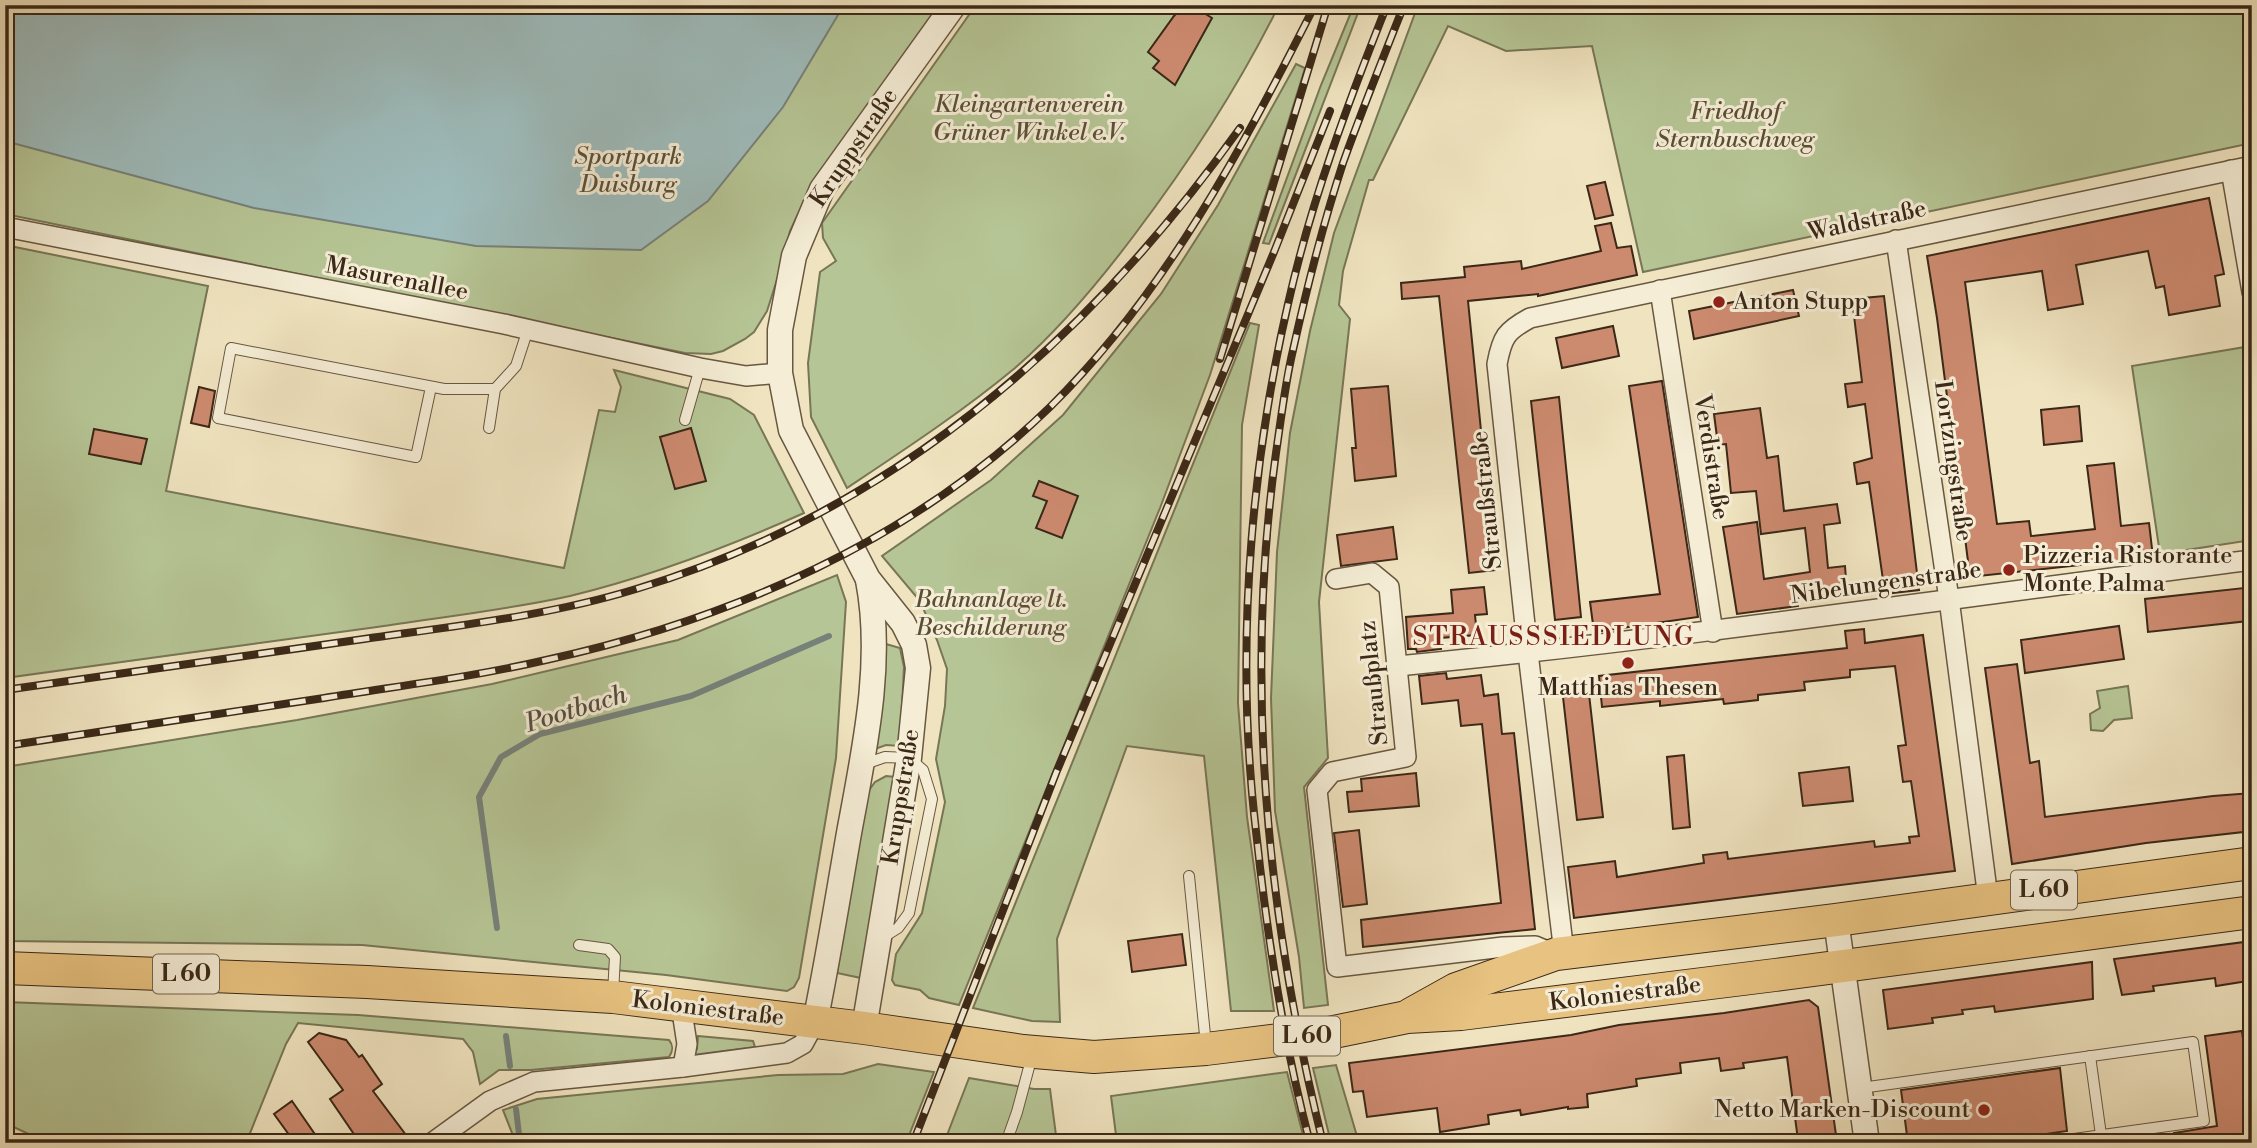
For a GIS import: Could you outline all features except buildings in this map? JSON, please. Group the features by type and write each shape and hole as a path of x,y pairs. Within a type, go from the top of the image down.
{"main road":[{"name":"Koloniestraße","path":"1407,1017 1456,989 1560,954 1836,920 2252,863"},
{"name":"Koloniestraße","path":"5,968 354,981 613,998 863,1028 1033,1052 1094,1057 1206,1049 1319,1035 1407,1017 1461,1014 2252,912"}],"street":[{"name":"Kruppstraße","path":"863,1028 909,758 918,668 914,645 903,623 868,579 791,430 780,373 780,330 794,256 822,189 954,5"},
{"name":"Waldstraße","path":"1502,342 1512,327 1530,318 2252,166"},
{"path":"2231,170 2252,292"},
{"name":"Masurenallee","path":"5,227 528,330 699,368 746,376 780,373"},
{"name":"Lortzingstraße","path":"1896,240 1949,599 1988,898"},
{"name":"Verdistraße","path":"1660,290 1713,632"},
{"name":"Straußstraße","path":"1502,342 1497,364 1560,954"},
{"name":"Nibelungenstraße","path":"1528,653 1713,632 2252,561"},
{"name":"Straußplatz","path":"1332,772 1406,757 1389,587 1372,573 1336,579"},
{"name":"Kruppstraße","path":"815,1022 862,766 872,687 874,608 868,579"},
{"path":"1398,666 1528,653"},
{"name":"Koloniestraße","path":"1332,772 1317,790 1337,967 1535,946 1560,954"},
{"path":"1836,920 1867,1143"},
{"path":"681,1005 687,1044 683,1067"},
{"path":"432,1143 490,1101 534,1082 683,1067 786,1053 803,1044 815,1022"}],"lane":[{"path":"489,428 495,389 516,366 528,330"},
{"path":"431,387 416,457 218,418 231,348 431,387 495,389"},
{"path":"685,420 699,368"},
{"path":"862,766 885,757 909,758"},
{"path":"1189,876 1206,1049"},
{"path":"579,945 608,949 615,957 613,998"},
{"path":"1861,1088 2193,1042 2204,1121 2045,1143"},
{"path":"1006,1143 1033,1052"},
{"path":"2090,1056 2101,1135"}],"green space":[{"name":"Sportpark Duisburg","path":"5,5 939,5 809,190 790,231 767,311 754,332 723,351 711,354 685,353 5,214"},
{"name":"Kleingartenverein Grüner Winkel e.V.","path":"976,5 1279,5 1247,65 1194,151 1135,234 1078,304 1032,353 995,384 847,488 811,417 808,363 820,272 836,261 823,238 822,223"},
{"path":"1354,5 1361,5 1269,244 1263,243 1321,85"},
{"name":"Friedhof Sternbuschweg","path":"1418,5 2252,5 2252,143 1643,272 1592,46 1506,51 1448,26 1373,180 1369,180 1343,271 1339,305 1350,319 1319,602 1328,758 1304,787 1328,1005 1304,1008 1299,957 1275,811 1271,698 1277,552 1290,433 1310,331 1334,233"},
{"name":"Bahnanlage lt. Beschilderung","path":"1296,64 1305,68 1210,375 1160,508 959,1005 929,998 920,990 895,985 892,980 896,954 922,913 945,802 936,759 945,706 947,669 920,601 882,556 991,480 1063,415 1161,294 1218,205"},
{"path":"5,245 208,286 166,491 564,568 599,410 615,412 621,387 614,370 730,399 754,415 804,513 747,538 660,570 546,601 330,634 5,678"},
{"path":"1250,323 1259,325 1242,425 1238,703 1247,817 1274,1011 1231,1011 1204,756 1127,746 1057,939 1060,1022 1032,1021 973,1008"},
{"path":"2245,347 2252,392 2252,540 2160,554 2132,366"},
{"path":"837,575 846,602 836,758 799,978 794,987 787,991 666,975 362,945 5,941 5,767 297,720 492,684 678,640"},
{"path":"886,644 900,648 904,667 900,746 886,745 875,749"},
{"path":"2128,686 2132,718 2114,720 2103,731 2091,730 2090,714 2100,708 2097,691"},
{"path":"886,776 895,777 861,978 837,973 867,793 875,782"},
{"path":"5,1002 358,1015 669,1040 672,1048 669,1057 531,1070 499,1070 480,1084 473,1052 463,1039 298,1023 286,1044 246,1143 48,1143 5,1123"},
{"path":"698,1036 753,1041 755,1047 693,1055 697,1049"},
{"path":"878,1064 934,1072 906,1143 516,1143 503,1110 537,1099 778,1075 843,1074"},
{"path":"1336,1065 1359,1143 1331,1143 1313,1068"},
{"path":"1287,1072 1305,1143 1117,1143 1111,1096"},
{"path":"969,1078 1034,1089 1050,1089 1057,1143 944,1143"}],"water":[{"name":"Sportpark Duisburg","path":"5,5 844,5 783,107 708,201 641,250 476,246 254,208 5,141"}],"waterway":[{"name":"Pootbach","path":"497,928 479,797 501,757 540,734 691,696 829,636"},
{"name":"Pootbach","path":"506,1036 510,1066"},
{"name":"Pootbach","path":"516,1109 520,1143"}],"railway":[{"path":"5,746 435,681 546,660 684,622 751,597 816,568 879,535 939,497 996,455 1050,407 1130,316 1199,217 1230,165 1315,5"},
{"path":"1220,359 1328,5"},
{"path":"1310,1143 1274,971 1253,802 1246,661 1252,540 1266,421 1297,266 1332,153 1387,5"},
{"path":"1323,1143 1288,973 1266,800 1262,626 1267,539 1285,389 1310,279 1343,163 1404,5"},
{"path":"913,1143 1056,773 1274,252 1330,111"},
{"path":"5,690 535,613 636,589 729,556 817,515 899,466 977,410 1049,348 1117,279 1181,206 1240,128"},
{"path":"5,1134 25,1143"}],"place":[{"name":"Anton Stupp","path":"1719,302"},
{"name":"Pizzeria Ristorante Monte Palma","path":"2009,570"},
{"name":"Matthias Thesen","path":"1628,663"},
{"name":"Netto Marken-Discount","path":"1984,1110"}],"district":[{"name":"STRAUSSSIEDLUNG","path":"1554,637"}]}
